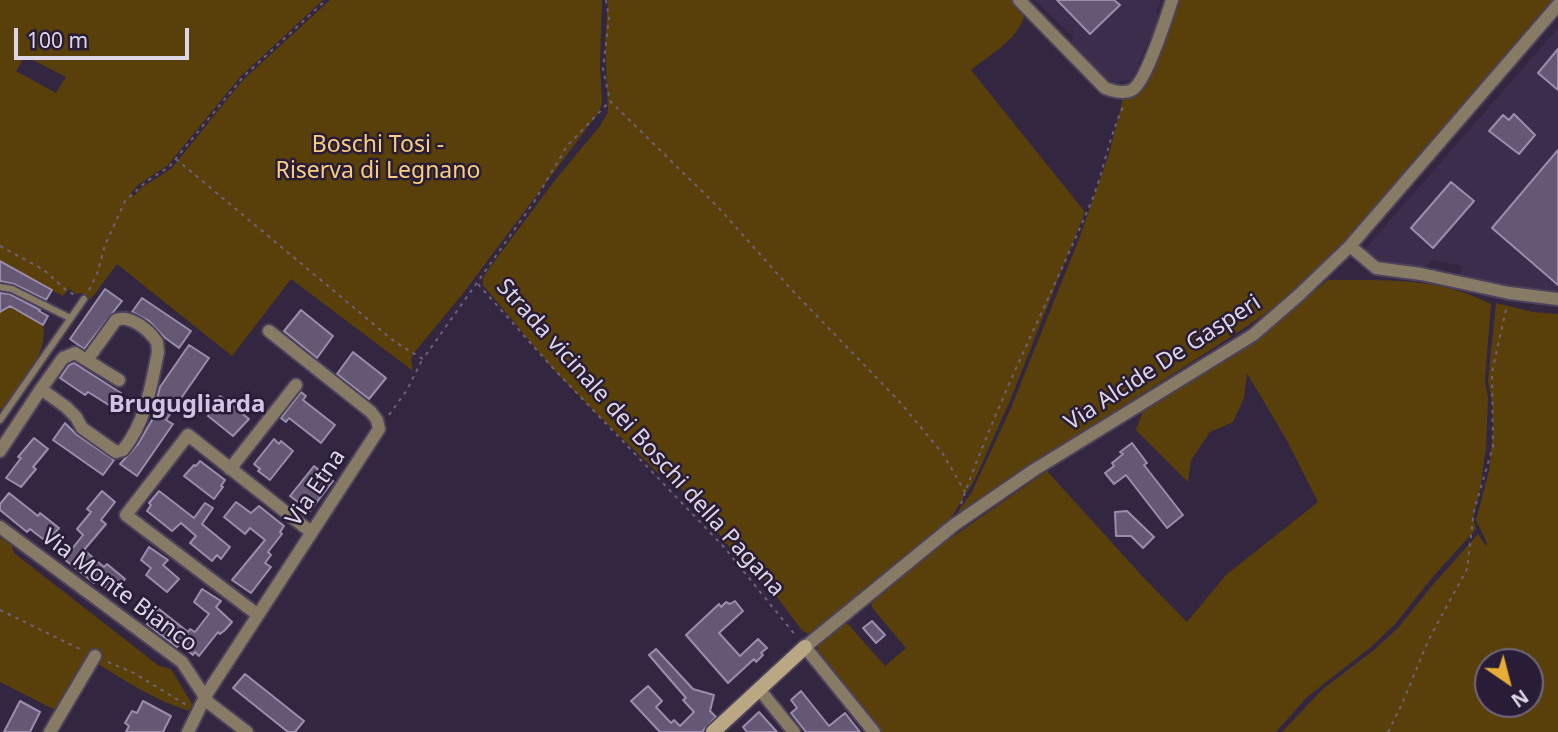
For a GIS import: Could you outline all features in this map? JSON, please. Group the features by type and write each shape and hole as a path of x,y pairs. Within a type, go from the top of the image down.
{"street":[{"path":"1019,0 1105,88 1120,92 1130,91 1143,75 1172,0"},
{"name":"Via Alcide De Gasperi","path":"805,647 954,525 1034,470 1253,335 1300,295 1350,246 1558,5"},
{"path":"1350,246 1376,268 1421,274 1509,293 1558,299"},
{"path":"41,389 66,407 82,428 116,452 123,450 136,433 144,415 158,352 157,342 130,319 121,317 87,360"},
{"path":"269,331 371,412 379,429"},
{"path":"0,451 41,389 63,359 70,354 75,353 119,380"},
{"path":"230,468 296,385"},
{"name":"Via Etna","path":"188,732 206,695 379,429"},
{"path":"258,615 125,515 188,435 311,531"},
{"name":"Via Monte Bianco","path":"0,527 182,662 209,703 247,732"},
{"path":"713,732 805,647 874,732"},
{"path":"50,732 95,656"},
{"path":"759,689 794,732"}],"lane":[{"path":"0,287 12,289 70,318"},
{"path":"13,430 0,421 84,299"}],"path":[{"path":"0,246 44,270 67,291 84,299 97,274 105,245 125,201 147,181 169,167 243,76 326,0"},
{"path":"606,0 609,18 603,69 610,101 718,207 789,287 899,401 943,454 965,492 1013,373 1091,202 1112,128 1130,91"},
{"path":"379,429 407,390 423,359 534,202 567,146 610,101"},
{"path":"176,159 396,342 423,359"},
{"name":"Strada vicinale dei Boschi della Pagana","path":"477,284 551,366 723,546 805,647"},
{"path":"1388,732 1428,640 1467,569 1474,511 1493,446 1492,372 1509,293"},
{"path":"0,610 134,673 198,710"}],"shaded area":[{"path":"1035,0 1161,0 1156,11 1159,17 1132,79 1112,84 1071,43 1073,37"},
{"path":"1558,28 1558,297 1461,277 1461,266 1433,260 1424,269 1376,264 1365,249"}],"green space":[{"name":"Boschi Tosi - Riserva di Legnano","path":"0,0 323,0 240,77 168,165 138,185 131,193 134,196 141,188 171,169 243,80 330,0 602,0 602,102 599,112 461,296 413,354 413,371 291,279 232,356 117,264 91,299 69,289 63,296 0,263","holes":["25,56 66,77 56,93 16,71"]},
{"path":"608,0 1013,0 1024,16 1010,40 971,70 1085,212 1009,403 975,479 949,521 811,633 801,629 751,562 730,548 687,493 658,473 555,371 483,285 483,278 488,270 608,112 605,43"},
{"path":"1170,0 1556,0 1355,234 1299,290 1016,475 958,516 1011,408 1079,239 1109,154 1123,99 1158,33"},
{"path":"1328,280 1391,280 1432,285 1471,295 1491,304 1485,380 1488,398 1486,448 1473,518 1476,529 1396,623 1371,647 1307,697 1276,732 879,732 817,653 819,643 843,623 848,624 885,666 906,648 871,605 876,598 941,545 1047,471 1187,622 1226,575 1318,502 1286,439 1247,373 1244,398 1233,422 1210,432 1191,460 1188,482 1136,430 1143,411 1271,327"},
{"path":"1496,303 1533,312 1558,314 1558,732 1282,732 1323,689 1399,627 1478,534 1486,546 1476,520 1489,471 1493,430 1488,381"},
{"path":"10,306 43,325 44,337 42,348 31,370 3,410 0,409 0,312"},
{"path":"0,537 12,546 14,553 159,666 171,669 192,704 189,711 152,696 95,662 63,714 0,682"}],"building":[{"path":"1057,0 1114,0 1120,5 1090,34"},
{"path":"1558,49 1558,90 1538,73"},
{"path":"1514,114 1535,135 1519,154 1489,131 1503,115 1509,120"},
{"path":"1558,150 1558,285 1492,228"},
{"path":"1451,182 1474,201 1433,248 1411,228"},
{"path":"0,261 52,290 46,300 14,284 0,281"},
{"path":"105,289 122,301 84,349 70,339"},
{"path":"0,293 10,294 40,310 48,316 43,325 10,306 0,312"},
{"path":"142,298 191,331 179,348 149,321 132,312"},
{"path":"301,310 333,336 317,358 284,331"},
{"path":"189,345 209,358 166,420 173,424 137,476 120,464 138,444 162,403 157,399 160,387"},
{"path":"353,352 386,378 369,399 337,374"},
{"path":"74,363 121,393 112,407 88,392 85,395 60,378 69,365"},
{"path":"301,392 306,396 303,400 335,425 321,443 289,418 286,422 281,418"},
{"path":"220,396 249,419 233,436 208,416 212,410 210,408"},
{"path":"65,423 77,435 114,460 103,475 53,440"},
{"path":"34,438 48,449 21,487 6,478 21,458 18,457"},
{"path":"274,439 293,451 270,480 258,471 260,469 254,464"},
{"path":"1132,443 1147,463 1144,465 1183,515 1167,528 1126,475 1114,484 1105,473 1123,454 1120,452"},
{"path":"200,461 225,480 214,499 184,476"},
{"path":"314,466 333,481 310,511 290,496"},
{"path":"102,491 115,502 101,520 106,524 84,550 104,567 107,564 125,579 116,591 111,588 109,590 96,580 94,583 64,559 83,535 77,529 91,512 87,509"},
{"path":"159,491 194,518 205,503 213,508 202,524 230,547 221,559 217,555 212,561 190,543 196,536 181,523 172,531 147,511 151,505 149,503"},
{"path":"9,493 38,516 40,513 59,528 49,540 45,537 43,539 30,529 27,532 0,510 0,504"},
{"path":"236,502 251,513 259,506 284,526 280,532 282,534 268,552 271,555 265,563 271,567 251,593 232,580 265,540 250,528 245,534 224,517"},
{"path":"1127,511 1154,537 1143,548 1131,536 1116,536 1115,512"},
{"path":"149,547 168,560 163,565 179,579 167,592 146,575 151,568 141,560"},
{"path":"202,589 221,601 216,607 232,622 220,634 218,632 199,656 195,652 193,655 180,644 177,647 147,624 159,609 188,632 190,629 195,632 209,614 194,602"},
{"path":"735,601 743,611 719,633 740,656 758,639 767,648 756,662 754,659 728,683 686,635 719,604 721,607 726,602 730,604"},
{"path":"872,621 885,635 876,643 863,628"},
{"path":"656,649 693,689 714,695 710,711 716,717 702,732 660,732 631,701 648,686 662,701 656,707 671,723 674,720 680,726 694,712 683,700 686,698 649,655"},
{"path":"245,674 304,721 295,732 288,732 233,688"},
{"path":"801,691 829,726 845,713 860,732 806,732 791,713 797,708 791,700"},
{"path":"20,701 40,712 30,732 4,732"},
{"path":"143,701 171,716 163,732 126,732 129,726 125,723 132,711 137,713"},
{"path":"759,712 777,732 747,732 743,727"}],"district":[{"name":"Brugugliarda","path":"187,405"}]}
